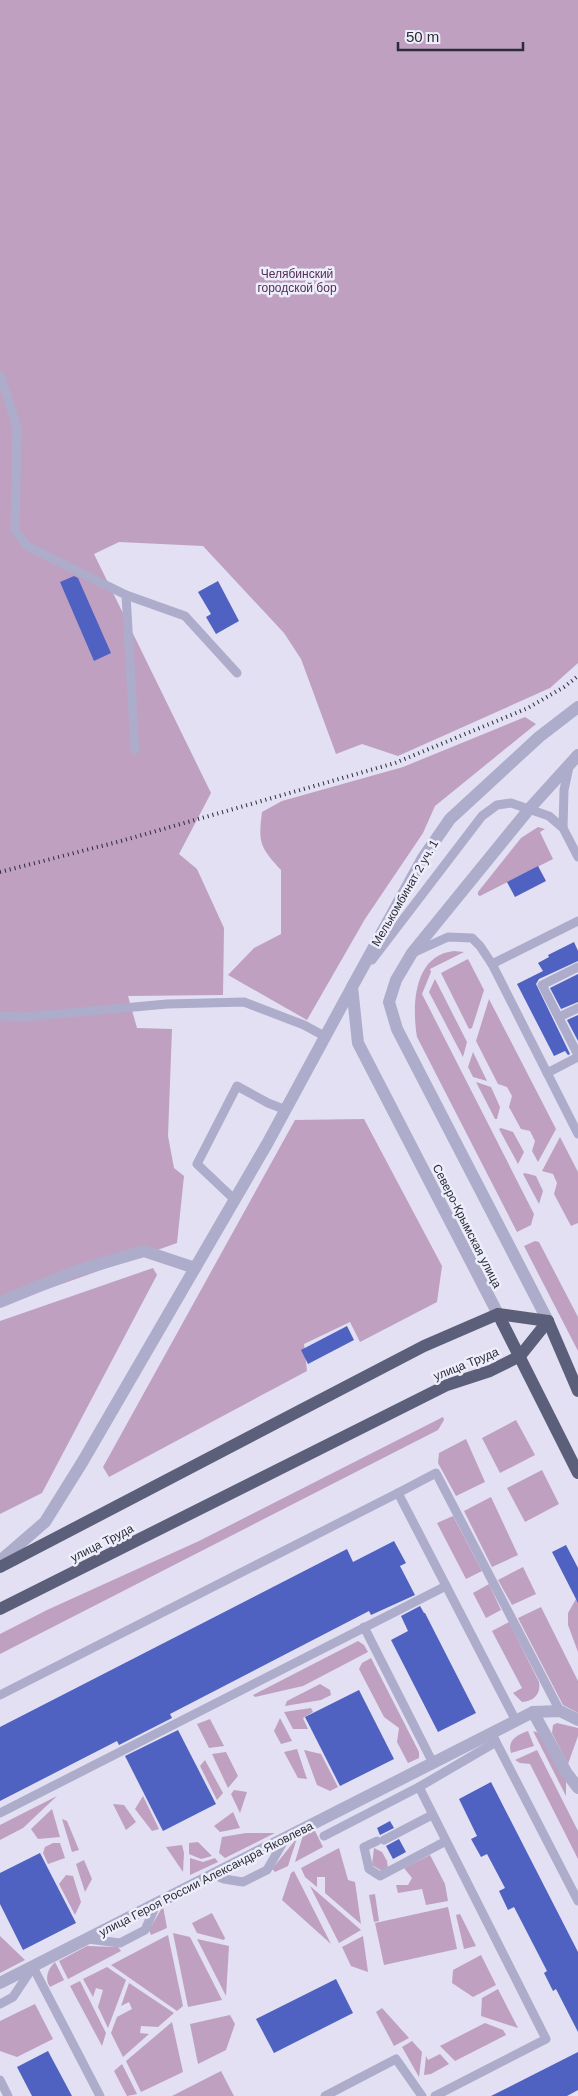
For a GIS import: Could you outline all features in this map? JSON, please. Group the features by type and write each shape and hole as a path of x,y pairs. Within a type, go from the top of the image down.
{"main road":[{"path":"498,1314 548,1321 578,1391"},
{"name":"улица Труда","path":"0,1567 424,1346 498,1314"},
{"name":"Северо-Крымская улица","path":"498,1314 578,1473"},
{"name":"улица Труда","path":"0,1609 447,1385 490,1371 520,1356 548,1321"}],"street":[{"name":"Мелькомбинат 2 уч. 1","path":"0,1561 45,1522 83,1461 286,1110 422,858 450,819 540,737 578,707"},
{"path":"548,1321 397,1029 389,1002 396,980 412,953 530,808 578,755"},
{"name":"Северо-Крымская улица","path":"352,986 354,1027 358,1043 498,1314"},
{"path":"0,1302 76,1271 144,1250 195,1268"},
{"path":"578,1720 560,1711 533,1712 566,1772 578,1788"},
{"name":"улица Героя России Александра Яковлева","path":"0,1983 412,1773 494,1738 516,1721 533,1712"}],"lane":[{"path":"0,375 17,427 15,530 27,546 126,595 185,616 237,673"},
{"path":"126,595 135,750"},
{"path":"563,828 564,790 569,765"},
{"path":"352,986 482,816 497,805 511,803 549,816 563,828 578,857"},
{"path":"492,964 578,921"},
{"path":"412,953 448,937 472,938 480,946 492,964 578,1134"},
{"path":"548,1073 578,1056 542,984 578,967"},
{"path":"0,1016 26,1017 167,1004 244,1002 304,1025 326,1037"},
{"path":"560,1017 578,1008"},
{"path":"235,1200 197,1164 237,1086 268,1103 286,1110"},
{"path":"0,1695 436,1473 560,1711"},
{"path":"398,1492 516,1721"},
{"path":"0,1813 446,1586"},
{"path":"364,1627 433,1763"},
{"path":"324,1836 418,1787 494,1738 578,1901"},
{"path":"418,1787 546,2039 436,2096"},
{"path":"432,1815 364,1847 369,1869 380,1876 446,1842"},
{"path":"214,1875 224,1880 243,1882 267,1870 285,1839"},
{"path":"88,1939 120,1943 145,1930 156,1904"},
{"path":"0,2004 14,1997 33,1967"},
{"path":"33,1967 100,2096"},
{"path":"325,2096 396,2059 422,2096"},
{"path":"0,2082 8,2096"}],"green space":[{"name":"Челябинский городской бор","path":"0,0 578,0 578,663 550,688 398,756 362,744 336,754 301,659 284,633 203,546 119,542 94,554 211,793 179,854 197,869 224,928 223,995 128,996 137,1028 172,1029 168,1136 174,1168 184,1176 177,1243 0,1306"},
{"path":"525,717 536,724 435,806 423,833 365,919 307,1020 228,975 254,948 281,934 281,870 262,844 260,831 262,812 282,801 403,767"},
{"path":"538,827 545,829 540,832 553,859 480,896 478,895 478,892 521,838"},
{"path":"454,951 464,952 430,969 431,972 422,994 534,1214 531,1225 517,1232 417,1037 415,1025 416,998 418,984 423,972 430,962 440,955"},
{"path":"468,959 484,990 472,1028 469,1029 441,973"},
{"path":"435,979 467,1042 463,1057 429,992"},
{"path":"489,999 556,1129 538,1162 532,1151 535,1141 530,1131 521,1129 509,1107 512,1096 507,1087 498,1084 476,1041"},
{"path":"473,1052 487,1081 473,1077 468,1067"},
{"path":"476,1082 491,1087 500,1107 497,1119 495,1119"},
{"path":"364,1119 442,1266 437,1302 360,1342 350,1322 304,1344 307,1371 109,1477 103,1467 295,1120"},
{"path":"499,1129 513,1132 524,1152 518,1164"},
{"path":"560,1137 578,1172 578,1223 571,1226 554,1194 557,1183 553,1174 542,1171"},
{"path":"523,1174 536,1176 543,1191 539,1204"},
{"path":"535,1241 539,1242 578,1317 578,1351 524,1246"},
{"path":"153,1268 157,1275 42,1493 0,1514 0,1321"},
{"path":"443,1417 444,1420 438,1430 0,1654 0,1634 47,1610 199,1541"},
{"path":"516,1420 535,1455 500,1473 482,1438"},
{"path":"466,1439 485,1482 456,1496 438,1463 439,1453"},
{"path":"542,1470 559,1504 525,1522 507,1488"},
{"path":"491,1497 518,1555 492,1567 464,1511"},
{"path":"453,1516 482,1571 466,1579 437,1523"},
{"path":"523,1567 536,1594 512,1605 498,1580"},
{"path":"489,1584 501,1610 486,1618 473,1593"},
{"path":"576,1599 578,1599 578,1652 568,1625 568,1613"},
{"path":"541,1607 578,1681 578,1713 563,1705 518,1618"},
{"path":"509,1622 539,1682 539,1690 536,1696 522,1702 513,1693 522,1688 492,1631"},
{"path":"358,1641 364,1645 368,1652 303,1686 255,1697 253,1695"},
{"path":"371,1658 419,1752 419,1758 408,1763 397,1742 399,1728 384,1717 359,1669 362,1663"},
{"path":"320,1684 330,1690 331,1695 321,1700 285,1706 287,1701"},
{"path":"311,1708 313,1712 303,1718 308,1729 293,1729 284,1712"},
{"path":"280,1718 292,1741 281,1744 274,1731"},
{"path":"210,1719 224,1746 209,1748 197,1724"},
{"path":"557,1723 578,1728 578,1736 568,1764 552,1733 553,1725"},
{"path":"528,1731 534,1746 511,1753 510,1745 512,1741 517,1736"},
{"path":"533,1731 539,1733 566,1779 566,1796"},
{"path":"297,1749 307,1779 298,1778 284,1752"},
{"path":"304,1750 321,1754 338,1787 330,1791 317,1785"},
{"path":"537,1750 578,1831 578,1859 530,1764 520,1763 515,1760"},
{"path":"226,1752 238,1776 228,1788 212,1754"},
{"path":"205,1760 223,1793 217,1800 200,1766"},
{"path":"234,1790 247,1792 240,1813 231,1794"},
{"path":"57,1796 23,1828 0,1840 0,1825"},
{"path":"143,1796 159,1829 152,1831 135,1809"},
{"path":"113,1804 124,1805 136,1822 126,1830"},
{"path":"52,1809 60,1837 38,1839 31,1829"},
{"path":"233,1812 240,1828 220,1832 214,1826"},
{"path":"62,1819 67,1821 79,1850 72,1852"},
{"path":"314,1829 323,1847 295,1862 303,1835"},
{"path":"246,1833 275,1833 225,1858 219,1853 222,1837"},
{"path":"297,1838 288,1866 275,1872 272,1869"},
{"path":"198,1842 212,1856 201,1859 189,1854 189,1843"},
{"path":"53,1843 60,1843 65,1858 48,1864 43,1853 45,1847"},
{"path":"182,1845 184,1853 183,1872 166,1847"},
{"path":"339,1848 348,1880 355,1882 361,1924 325,1893 325,1877 317,1877 317,1887 305,1877 301,1868"},
{"path":"374,1848 382,1852 387,1861 388,1868 382,1871 372,1865"},
{"path":"430,1855 445,1884 448,1901 426,1905 422,1889 398,1893 396,1885 408,1885 412,1878 404,1868"},
{"path":"190,1858 203,1862 215,1858 218,1862 190,1875"},
{"path":"84,1860 92,1879 85,1892 76,1864"},
{"path":"294,1871 331,1944 282,1900 291,1873"},
{"path":"66,1875 73,1876 81,1902 75,1915 59,1884"},
{"path":"310,1886 361,1930 339,1943"},
{"path":"375,1894 379,1921 374,1922 369,1895"},
{"path":"163,1906 167,1928 151,1935 149,1930"},
{"path":"448,1907 457,1949 384,1965 375,1923"},
{"path":"212,1913 225,1938 224,1940 197,1933 192,1923"},
{"path":"460,1914 476,1946 464,1949 456,1915"},
{"path":"173,1933 190,1937 222,2000 188,2007"},
{"path":"168,1935 183,2006 177,2011 111,1965"},
{"path":"0,1936 25,1960 0,1973"},
{"path":"363,1936 368,1972 351,1966 342,1947"},
{"path":"197,1939 229,1946 226,1996"},
{"path":"87,1946 118,1947 121,1951 68,1979 59,1961"},
{"path":"481,1955 496,1985 473,1997 452,1983 453,1970"},
{"path":"55,1962 64,1980 50,1987 47,1980 48,1974"},
{"path":"107,1967 126,1980 108,2028 98,2007 103,1990 96,1988 93,1997 83,1979"},
{"path":"80,1981 106,2033 102,2046 70,1986"},
{"path":"129,1983 174,2013 158,2027 141,2026 140,2033 149,2034 123,2057 111,2033 117,2017 132,2009 129,2002 121,2006"},
{"path":"498,1989 518,2028 481,2016 482,1998"},
{"path":"35,2004 53,2039 17,2057 0,2051 0,2021"},
{"path":"382,2008 409,2038 394,2046 376,2012"},
{"path":"230,2015 235,2024 226,2050 198,2064 190,2024"},
{"path":"172,2022 183,2072 141,2092 126,2061"},
{"path":"485,2023 503,2030 506,2035 455,2061 440,2046"},
{"path":"412,2041 422,2052 419,2077 402,2047"},
{"path":"440,2054 449,2064 431,2074 424,2075 426,2056 428,2060"},
{"path":"122,2064 137,2094 127,2096 114,2071"},
{"path":"221,2071 234,2096 172,2096"}],"building":[{"path":"74,576 78,578 111,653 94,661 60,582"},
{"path":"218,581 239,621 216,634 206,617 211,614 198,592"},
{"path":"538,866 546,881 515,897 507,882"},
{"path":"574,942 578,951 578,961 539,979 536,984 570,1054 568,1055 565,1051 554,1056 517,984 543,971 538,963 549,957 548,955"},
{"path":"578,974 578,1002 561,1009 550,988"},
{"path":"578,1015 578,1041 567,1020"},
{"path":"347,1326 354,1340 308,1364 301,1350"},
{"path":"394,1541 406,1563 400,1566 415,1595 371,1615 369,1611 170,1714 172,1718 119,1745 117,1741 0,1801 0,1727 347,1549 353,1562"},
{"path":"566,1545 578,1568 578,1603 552,1552"},
{"path":"420,1606 476,1713 438,1732 391,1640 408,1631 401,1616"},
{"path":"359,1690 394,1759 340,1786 305,1717"},
{"path":"178,1730 216,1804 163,1831 125,1756"},
{"path":"491,1782 578,1952 578,2032 556,1989 553,1991 544,1973 547,1971 514,1907 508,1910 499,1891 505,1888 487,1854 481,1857 471,1839 477,1836 459,1799"},
{"path":"390,1821 394,1828 380,1835 377,1828"},
{"path":"399,1839 406,1852 393,1859 386,1846"},
{"path":"40,1853 76,1923 23,1950 0,1904 0,1873"},
{"path":"336,1979 353,2013 274,2053 256,2019"},
{"path":"48,2051 72,2096 32,2096 17,2067"},
{"path":"578,2052 578,2090 567,2096 491,2096"}],"railway":[{"path":"0,872 121,841 395,763 528,708 564,687 578,676"}]}
